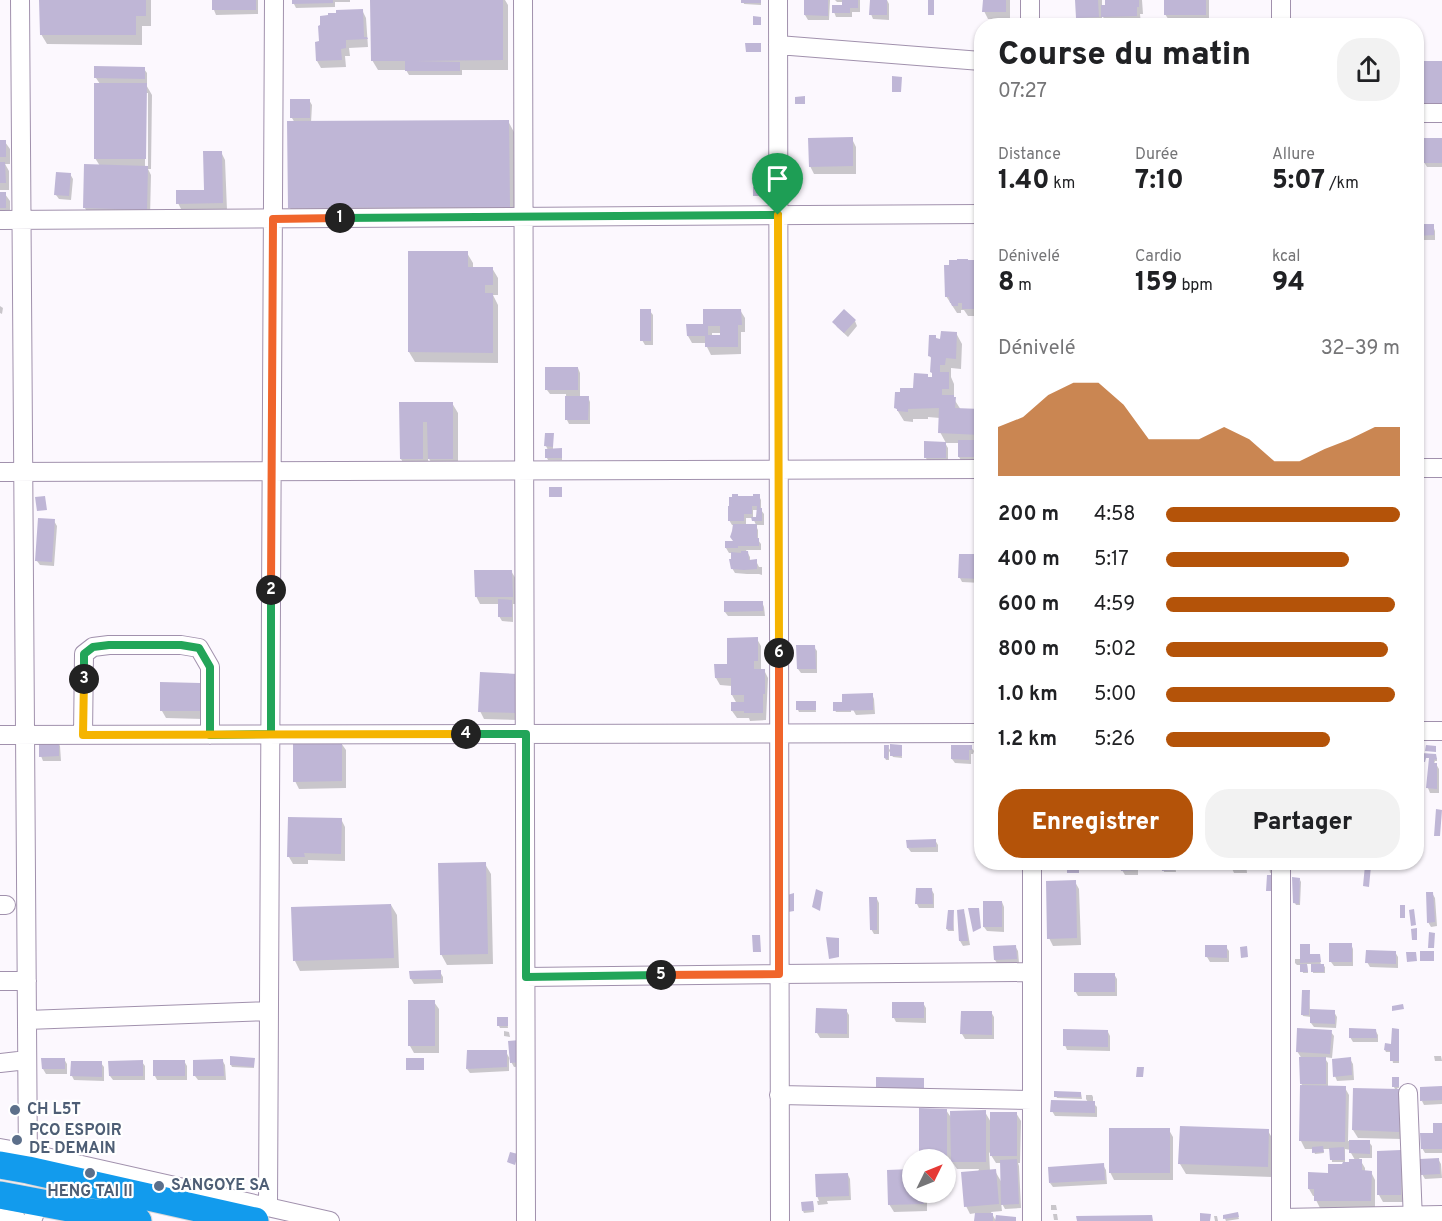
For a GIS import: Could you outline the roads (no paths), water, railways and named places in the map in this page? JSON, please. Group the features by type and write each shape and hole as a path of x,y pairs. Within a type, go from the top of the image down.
{"highway":[{"path":"0,1165 28,1161 261,1214"},
{"path":"0,1195 35,1211 138,1221"}],"street":[{"path":"0,1148 28,1161 20,0"},
{"path":"274,0 269,1011 261,1214 330,1221"},
{"path":"524,0 526,1221"},
{"path":"778,0 780,1221"},
{"path":"1030,0 1030,18"},
{"path":"1281,0 1281,18"},
{"path":"778,45 974,60"},
{"path":"1424,113 1442,113"},
{"path":"0,220 974,214"},
{"path":"1424,468 1442,468"},
{"path":"0,472 974,469"},
{"path":"83,735 84,654 93,647 109,645 181,645 199,648 210,667 210,735"},
{"path":"1424,731 1442,731"},
{"path":"0,735 974,733"},
{"path":"1032,870 1032,1221"},
{"path":"1281,870 1281,1220 1413,1218 1442,1215"},
{"path":"526,977 1032,972"},
{"path":"0,981 27,981"},
{"path":"27,1020 269,1011"},
{"path":"0,1063 27,1060"},
{"path":"1408,1093 1413,1218"},
{"path":"779,1095 1032,1100"},
{"path":"0,1218 18,1221"}],"place":[{"name":"CH L5T","path":"15,1110"},
{"name":"PCO ESPOIR DE DEMAIN","path":"17,1140"},
{"name":"HENG TAI II","path":"90,1173"},
{"name":"SANGOYE SA","path":"159,1186"}]}
